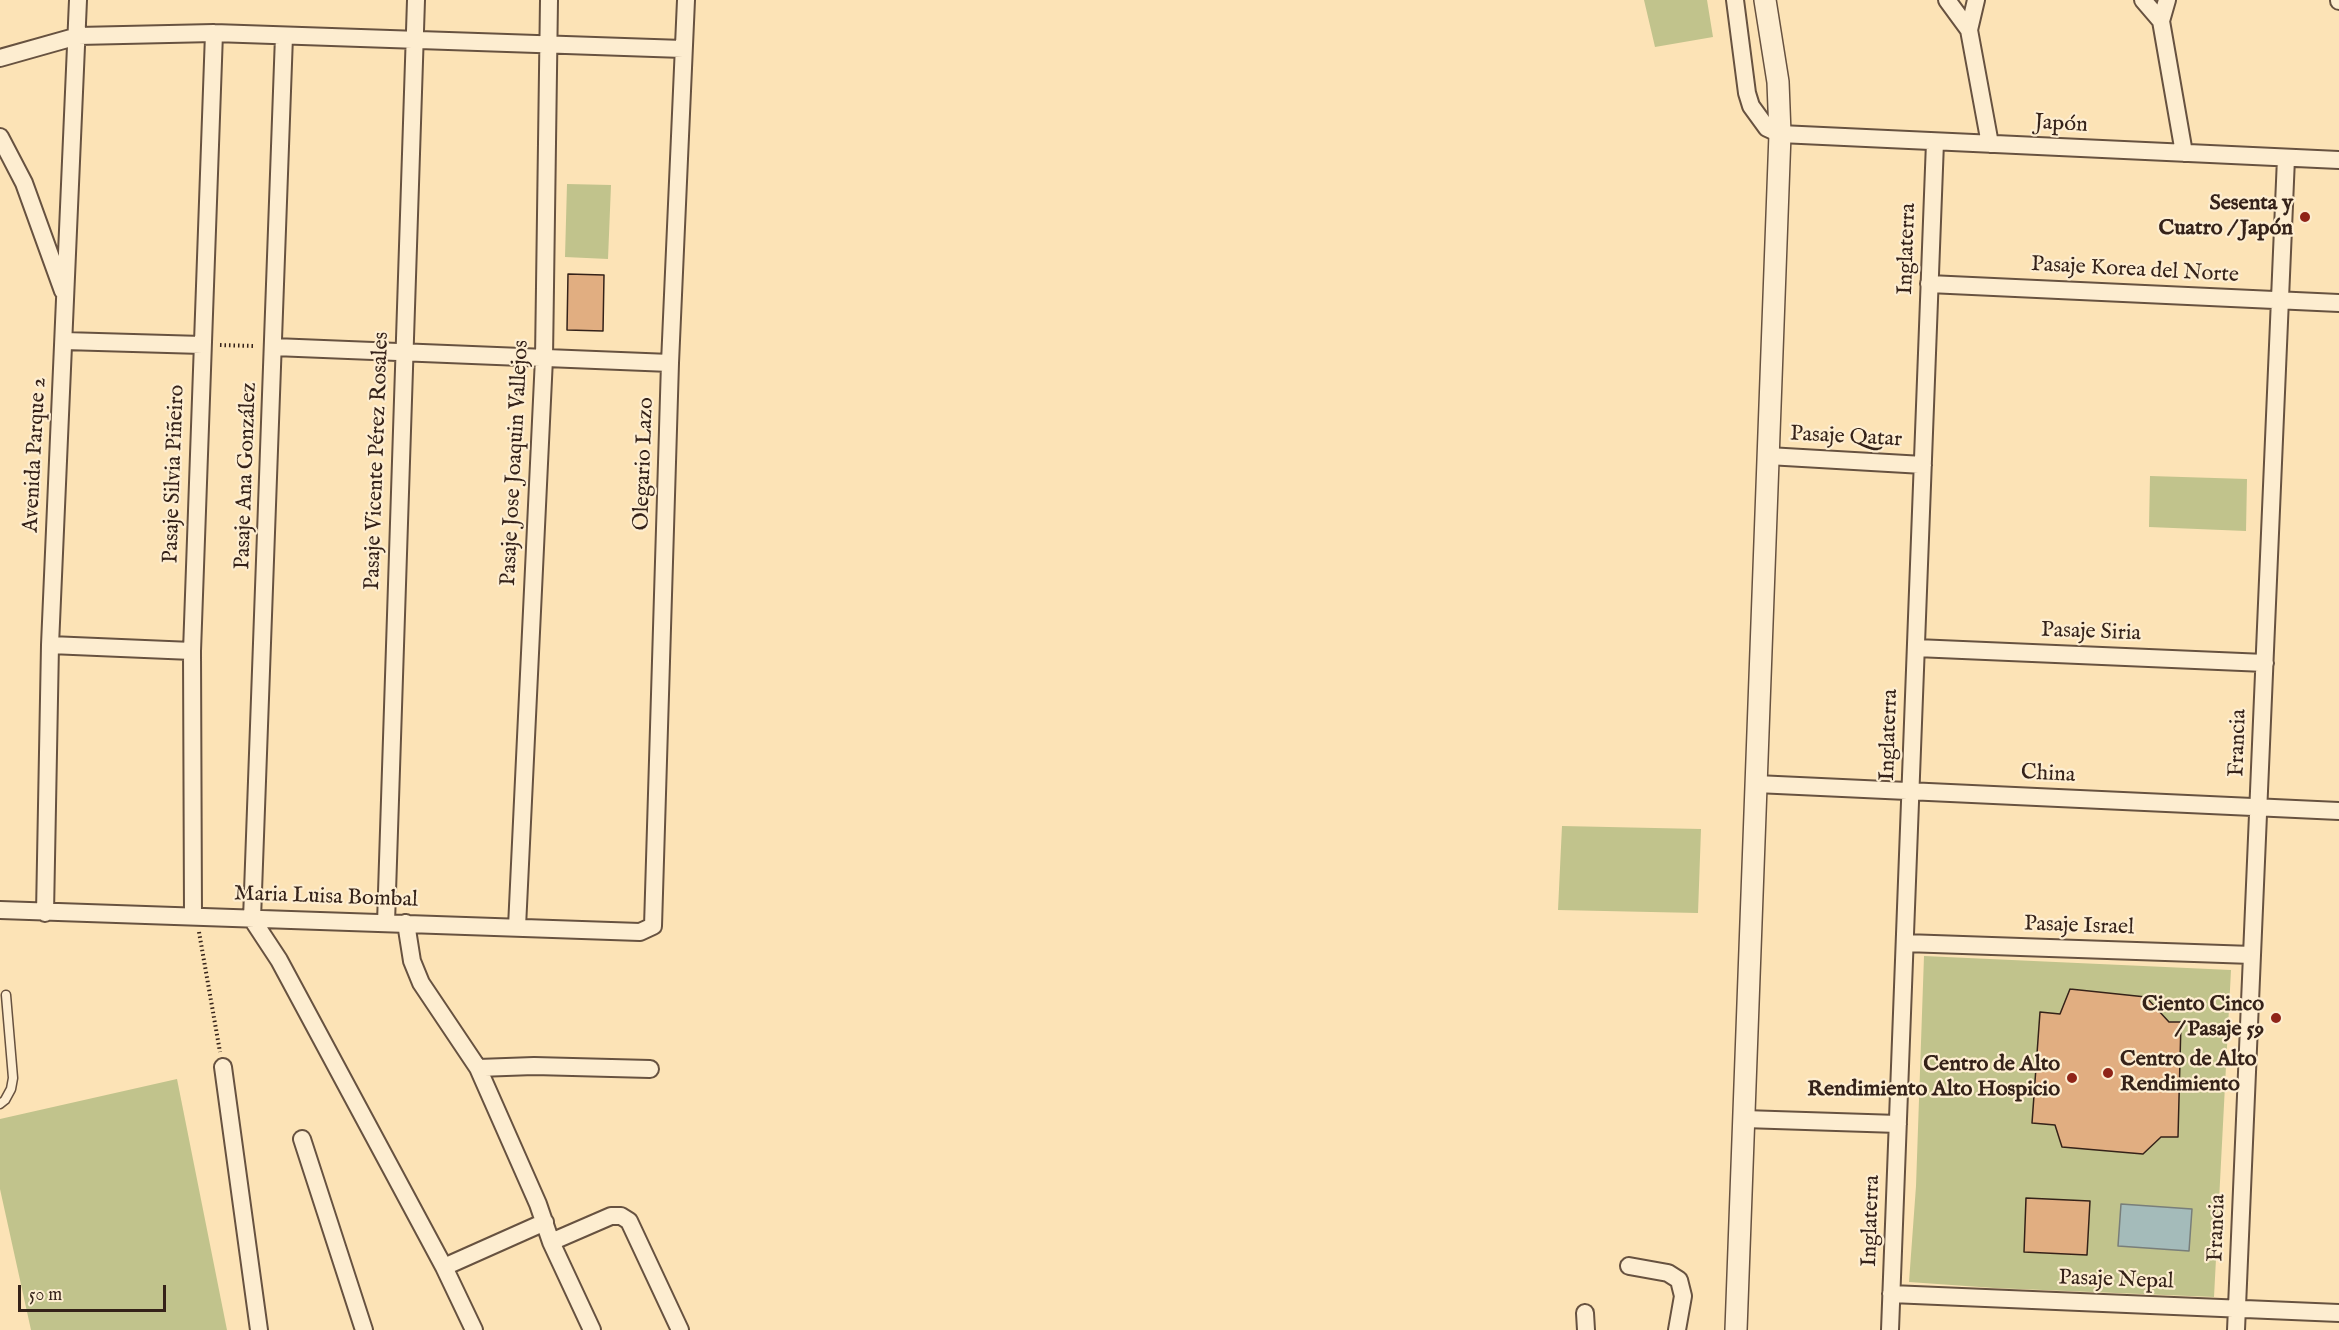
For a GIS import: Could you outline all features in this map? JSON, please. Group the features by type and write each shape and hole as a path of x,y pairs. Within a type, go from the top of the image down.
{"street":[{"name":"Avenida Parque 2","path":"45,913 50,645 78,0"},
{"name":"Pasaje Vicente Pérez Rosales","path":"386,923 416,0"},
{"name":"Pasaje Jose Joaquin Vallejos","path":"517,927 544,358 549,0"},
{"name":"Olegario Lazo","path":"651,929 655,923 670,363 686,0"},
{"path":"1735,0 1747,93 1751,106 1767,128 1780,135"},
{"path":"1736,1330 1780,135 1778,82 1765,0"},
{"path":"1947,0 1969,30"},
{"path":"1976,0 1969,30 1990,144"},
{"path":"2143,0 2161,21"},
{"path":"2166,0 2161,21 2184,153"},
{"path":"0,58 78,36 214,33 684,49"},
{"name":"Pasaje Silvia Piñeiro","path":"193,916 192,651 214,33"},
{"name":"Pasaje Ana González","path":"252,919 284,36"},
{"name":"Japón","path":"1780,135 2339,160"},
{"path":"0,137 24,183 66,300"},
{"name":"Inglaterra","path":"1890,1330 1935,142"},
{"name":"Francia","path":"2236,1330 2286,158"},
{"name":"Pasaje Korea del Norte","path":"1929,284 2339,303"},
{"path":"64,341 202,345"},
{"path":"274,347 670,363"},
{"name":"Pasaje Qatar","path":"1768,456 1923,465"},
{"path":"50,645 192,651"},
{"name":"Pasaje Siria","path":"1916,648 2265,663"},
{"name":"China","path":"1756,784 2339,811"},
{"name":"Maria Luisa Bombal","path":"0,910 640,932 651,929"},
{"path":"252,919 279,960 444,1267 474,1330"},
{"path":"406,924 412,961 421,983 478,1068 545,1222 551,1242 592,1330"},
{"name":"Pasaje Israel","path":"1905,944 2252,955"},
{"path":"478,1068 534,1066 650,1070"},
{"path":"223,1067 259,1330"},
{"path":"1743,1119 1898,1124"},
{"path":"302,1139 364,1330"},
{"path":"551,1242 611,1216 621,1216 629,1221 680,1330"},
{"path":"444,1267 545,1222"},
{"path":"1629,1266 1668,1273 1679,1280 1683,1296 1677,1330"},
{"name":"Pasaje Nepal","path":"1892,1294 2339,1313"}],"lane":[{"path":"0,1104 11,1089 13,1078 6,995"}],"path":[{"path":"202,345 274,347"},
{"path":"193,916 201,938 223,1067"}],"green space":[{"path":"1644,0 1707,0 1713,37 1655,47"},
{"path":"567,184 611,185 608,259 565,257"},
{"path":"2150,476 2247,479 2246,531 2149,527"},
{"path":"1562,826 1701,829 1698,913 1558,910"},
{"name":"Centro de Alto Rendimiento Alto Hospicio","path":"1924,956 2231,970 2214,1297 1994,1288 1909,1282 1916,1186"},
{"path":"177,1079 227,1330 31,1330 0,1189 0,1119"}],"water":[{"path":"2121,1204 2192,1209 2189,1251 2118,1246"}],"building":[{"path":"568,274 604,275 603,331 567,330"},
{"name":"Centro de Alto Rendimiento","path":"2070,989 2146,997 2169,1022 2181,1022 2178,1137 2161,1137 2143,1154 2062,1147 2055,1125 2032,1123 2040,1012 2060,1014"},
{"path":"2026,1198 2090,1201 2087,1255 2024,1252"}],"place":[{"name":"Sesenta y Cuatro / Japón","path":"2305,217"},
{"name":"Ciento Cinco / Pasaje 59","path":"2276,1018"},
{"name":"Centro de Alto Rendimiento","path":"2108,1073"},
{"name":"Centro de Alto Rendimiento Alto Hospicio","path":"2072,1078"}]}
